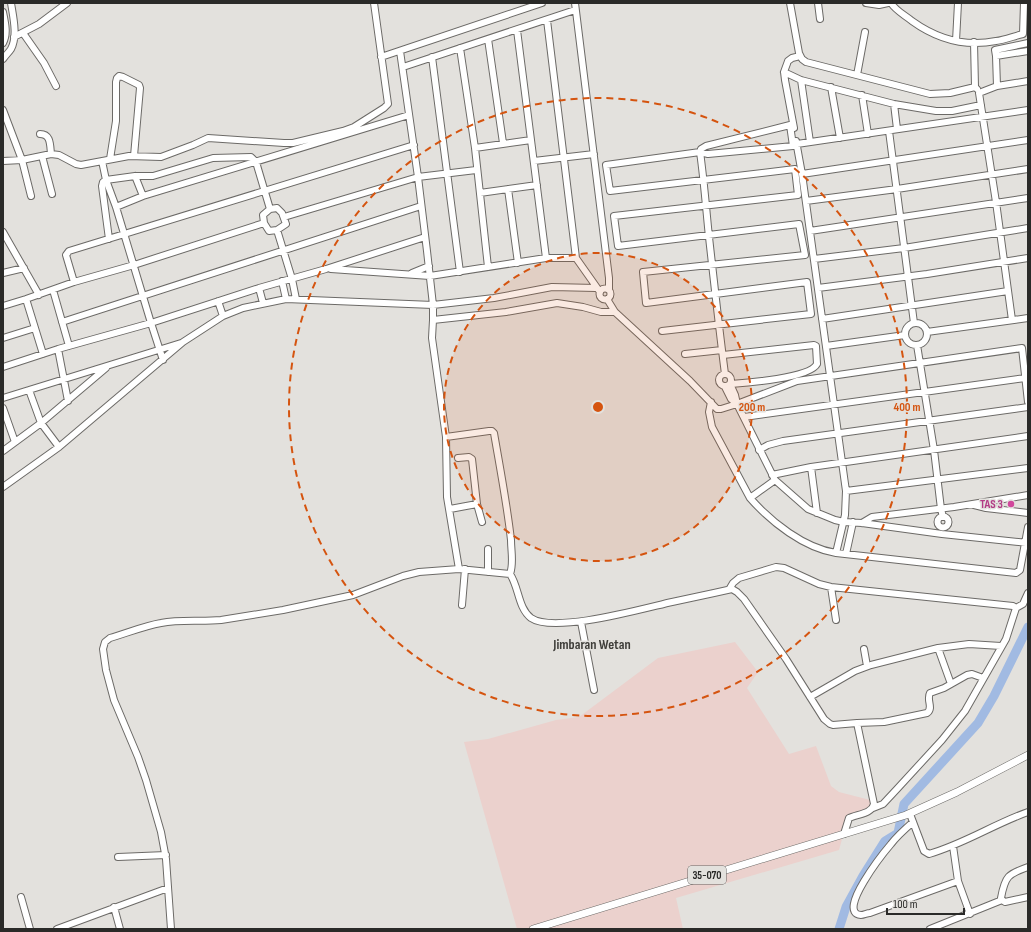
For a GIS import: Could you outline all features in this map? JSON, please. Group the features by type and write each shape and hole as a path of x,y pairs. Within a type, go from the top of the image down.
{"main road":[{"name":"35-070","path":"533,929 908,814 957,792 1028,755"}],"street":[{"path":"3,59 12,48 14,37 11,3"},
{"path":"14,37 50,16 66,3"},
{"path":"3,161 22,160 51,154 59,155 76,164 85,164 134,156 165,156 208,138 284,143 343,132 354,127 387,106 388,101 374,3"},
{"path":"381,58 542,3"},
{"path":"790,3 800,56 803,61 810,64 930,94 950,94 1028,81"},
{"path":"818,3 820,19"},
{"path":"866,3 878,5 888,3"},
{"path":"891,3 894,8 927,31 941,38 974,42 999,41 1026,32 1024,3"},
{"path":"956,41 958,3"},
{"path":"403,67 547,20 575,6 609,278 610,295 607,299"},
{"path":"3,12 6,31 3,43"},
{"path":"547,20 576,258 598,290 601,298 607,299 615,312 690,381 717,409 720,410 737,404 790,382 1025,347 1025,378 1028,402"},
{"path":"517,30 546,258"},
{"path":"857,75 865,32"},
{"path":"23,33 44,63 56,86"},
{"path":"488,39 503,143"},
{"path":"974,42 977,90 988,146 1012,320"},
{"path":"997,86 996,50 1028,43"},
{"path":"460,48 480,193 488,267"},
{"path":"400,51 414,145 430,276 433,304 433,322 431,332 446,437 447,497 462,569 462,605"},
{"path":"996,56 1028,51"},
{"path":"800,56 792,58 788,61 784,72 806,201 846,491 846,510 836,553"},
{"path":"432,58 460,272"},
{"path":"784,72 801,80 894,104 946,112 981,105"},
{"path":"110,159 116,120 116,82 119,76 139,85 140,88 134,156"},
{"path":"801,80 810,142"},
{"path":"831,87 840,138"},
{"path":"862,95 868,134"},
{"path":"894,104 897,129"},
{"path":"3,110 22,160 31,196"},
{"path":"797,144 1028,110"},
{"path":"116,207 143,196 409,115"},
{"path":"662,331 719,325 811,314 807,282 716,294 646,303 643,272 712,265 804,255 799,224 709,236 618,246 614,216 706,206 798,195 795,169 704,180 610,191 606,164 700,152 708,154 793,146 790,125 706,146 701,149 700,152 704,180 706,206 709,236 712,265 716,294 719,325 722,353 725,374"},
{"path":"889,131 914,323"},
{"path":"40,134 46,134 49,138 51,154"},
{"path":"474,148 531,140"},
{"path":"802,174 1028,140"},
{"path":"74,282 66,258 68,252 414,145"},
{"path":"534,161 594,154"},
{"path":"42,156 52,194"},
{"path":"109,239 102,184 106,180 135,176 153,176 214,158 251,158 256,162 270,209"},
{"path":"102,161 106,180 116,207 163,360"},
{"path":"806,201 1028,169"},
{"path":"284,217 418,177 476,170"},
{"path":"135,176 143,196"},
{"path":"480,193 537,185"},
{"path":"508,189 518,263"},
{"path":"810,231 1028,198"},
{"path":"62,322 421,206"},
{"path":"278,208 284,217 285,225 277,230 269,230 264,222 263,214 270,209 278,208"},
{"path":"3,306 264,222"},
{"path":"814,259 904,248 1028,228"},
{"path":"277,230 292,278 296,298"},
{"path":"3,232 5,240 24,268 39,295"},
{"path":"3,367 58,349 151,323 425,237"},
{"path":"326,269 430,276 546,258 576,258"},
{"path":"818,288 908,277 1028,258"},
{"path":"410,274 428,266"},
{"path":"3,273 24,268"},
{"path":"282,281 286,299"},
{"path":"3,487 58,447 183,342 224,316 243,308 263,302 296,298 433,304 494,298 552,287 598,290 604,288 609,290"},
{"path":"259,288 263,302"},
{"path":"53,290 69,346"},
{"path":"822,318 1008,291"},
{"path":"26,299 44,354"},
{"path":"218,301 224,316"},
{"path":"433,322 557,303 583,307 601,312 615,312"},
{"path":"927,332 1028,318"},
{"path":"914,323 921,324 926,328 927,332 924,342 917,345 909,343 905,336 907,328 914,323"},
{"path":"3,338 35,328"},
{"path":"826,346 905,336"},
{"path":"3,398 183,342"},
{"path":"917,345 943,517 940,518 938,522 943,531"},
{"path":"685,354 722,353 816,346 817,364 814,368 791,377 728,385 721,385 719,381 720,376 728,374 731,377 728,385"},
{"path":"58,349 68,401"},
{"path":"3,451 41,423 109,366"},
{"path":"744,417 1025,378"},
{"path":"728,385 735,395 737,404 773,478 804,506 817,513 844,522 862,522 943,531 1026,543"},
{"path":"29,390 41,423 58,447"},
{"path":"711,402 709,412 712,427 750,498 756,505 796,538 816,547 836,553 1016,573 1020,570 1028,527"},
{"path":"759,450 768,445 784,441 1028,407"},
{"path":"3,408 15,442"},
{"path":"446,437 489,431 494,432 502,474 509,527 513,563 510,574 524,610 531,618 542,622 581,622 714,593 730,588 739,578 776,567 784,568 819,584 831,587 1018,607"},
{"path":"750,498 773,478 810,467 1028,436"},
{"path":"458,458 469,457 472,459 477,504 482,522"},
{"path":"810,467 817,513"},
{"path":"846,491 1028,468"},
{"path":"862,522 872,517 941,509 1028,495"},
{"path":"450,509 477,504"},
{"path":"973,504 986,508 1028,513"},
{"path":"846,554 853,522"},
{"path":"488,549 488,572"},
{"path":"171,929 166,855 161,832 146,780 110,687 103,649 106,641 161,623 188,620 211,621 282,610 353,595 403,576 419,572 462,569 510,574"},
{"path":"831,587 836,620"},
{"path":"730,588 744,599 786,659 824,719 830,724 884,722 927,713 930,708 929,694 969,675 983,678"},
{"path":"844,834 849,818 870,811 873,808 883,804 942,740 965,711 1008,634 1010,622 1018,607 1024,602 1028,593"},
{"path":"581,622 594,690"},
{"path":"810,697 855,671 867,666 938,648 969,644 1001,646"},
{"path":"938,648 951,684"},
{"path":"864,649 867,666"},
{"path":"858,723 873,795 873,808"},
{"path":"908,814 913,822 925,853 929,854 953,846 1004,821 1028,812"},
{"path":"913,822 890,844 862,883 853,902 855,913 861,915 870,913 958,881"},
{"path":"953,846 958,881 970,914"},
{"path":"118,857 166,855"},
{"path":"1002,900 1003,886 1007,877 1011,873 1028,867"},
{"path":"57,929 168,888"},
{"path":"21,897 30,929"},
{"path":"930,929 1002,900 1005,902 1028,897"},
{"path":"114,908 120,929"}],"shaded area":[{"path":"735,642 758,672 747,688 789,754 816,746 831,786 839,792 874,801 873,808 847,821 839,850 676,898 683,929 517,929 464,742 488,739 556,720 579,717 658,658"}],"waterway":[{"path":"839,929 846,907 863,876 885,841 898,833 904,804 978,723 994,696 1028,627"}],"place":[{"name":"TAS 3","path":"1011,504"}],"district":[{"name":"Jimbaran Wetan","path":"592,644"}]}
